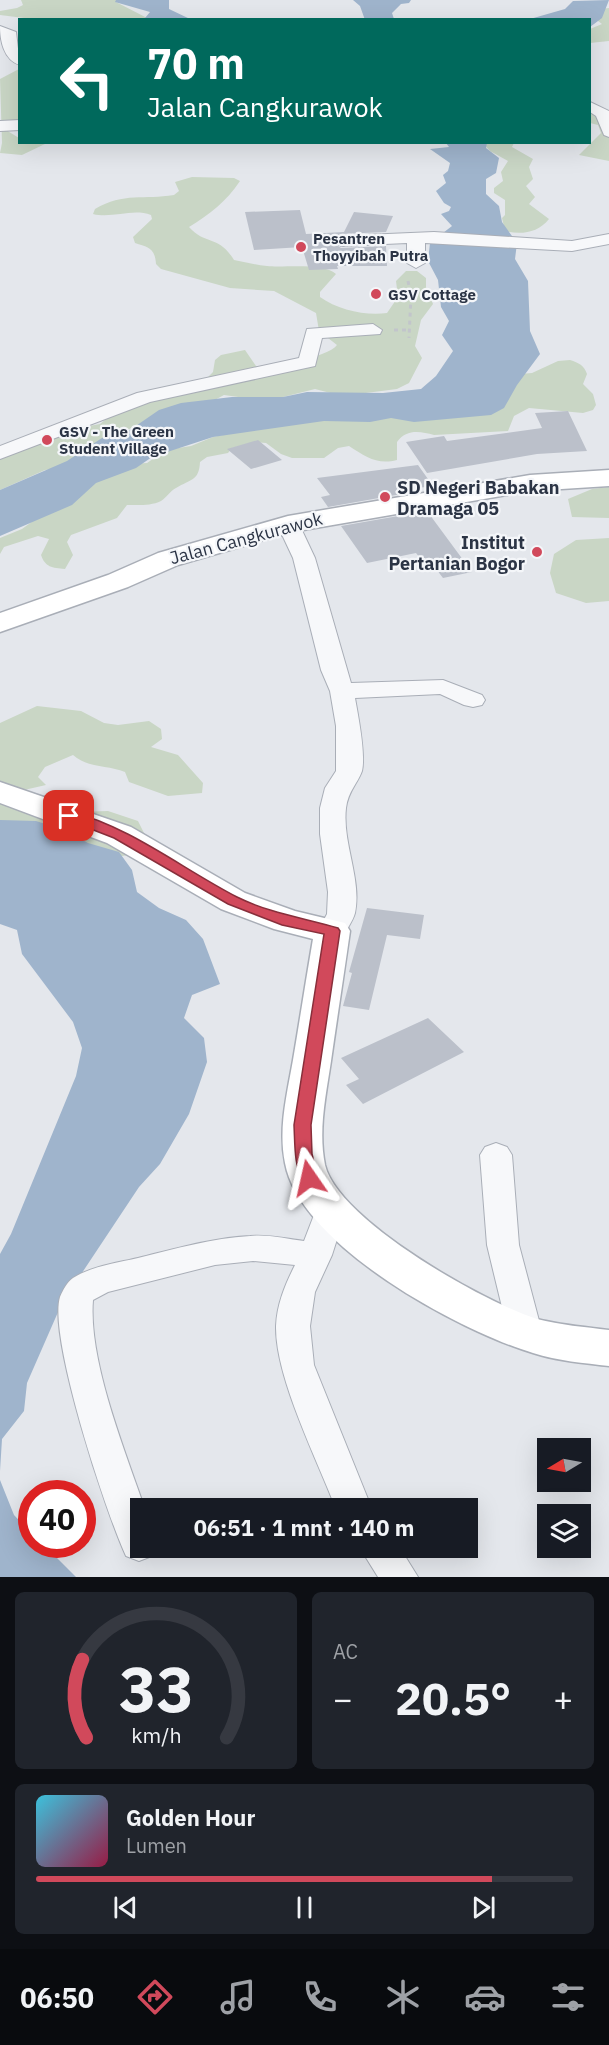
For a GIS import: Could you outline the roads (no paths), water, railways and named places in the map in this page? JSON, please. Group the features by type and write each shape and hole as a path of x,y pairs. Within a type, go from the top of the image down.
{"street":[{"path":"0,30 9,32 9,48 18,59"},
{"path":"591,107 603,113 609,132"},
{"path":"0,126 18,125"},
{"path":"341,241 434,237 578,246 609,239"},
{"path":"412,270 416,239"},
{"path":"0,453 144,397 308,362 314,333 373,330"},
{"name":"Jalan Cangkurawok","path":"0,623 118,581 168,559 288,524 530,483 609,478"},
{"path":"288,524 304,558 333,670 342,691 348,726 350,758 349,771 338,788 333,808 333,834 342,892 341,914 332,931 302,1125 304,1154 309,1178 330,1211 396,1264 466,1305 525,1332 609,1348"},
{"path":"342,691 443,687 473,700"},
{"path":"0,792 119,834 233,901 287,921 332,931"},
{"path":"496,1155 496,1192 504,1253 510,1286 525,1332"},
{"path":"330,1211 316,1255 298,1292 293,1326 297,1365 350,1498"},
{"path":"130,1517 97,1420 78,1334 74,1306 77,1295 87,1286 102,1280 215,1252 253,1248 316,1255"},
{"path":"387,1558 399,1577"}],"water":[{"path":"116,0 169,0 169,9 188,18 145,18 150,12 115,2"},
{"path":"353,0 411,0 409,3 401,4 392,13 394,18 364,18 360,6"},
{"path":"609,0 602,18 591,26 591,18 534,18 565,9 573,1"},
{"path":"447,144 487,144 486,148 499,158 496,173 486,179 486,194 499,206 502,222 517,243 515,259 528,281 530,331 540,354 517,385 504,408 491,415 414,422 391,418 370,422 324,421 213,437 152,457 136,468 96,483 72,505 0,536 0,490 67,461 102,438 127,432 159,410 181,403 232,397 283,397 307,392 383,393 421,389 436,376 453,351 442,335 449,321 441,307 438,280 428,261 430,243 452,226 441,214 449,211 451,207 444,203 436,191 446,183 443,175 448,171 450,163 430,149 449,147"},
{"path":"0,820 36,821 64,830 88,843 119,852 132,870 137,892 159,908 186,920 203,939 220,984 192,995 184,1018 204,1038 207,1062 189,1114 160,1164 139,1187 62,1303 27,1383 24,1411 2,1439 0,1471 0,1254 11,1234 76,1076 82,1048 73,1022 22,954 17,930 0,924"},
{"path":"0,1480 14,1515 18,1519 18,1558 57,1558 76,1577 0,1577"}],"place":[{"name":"Pesantren Thoyyibah Putra","path":"301,247"},
{"name":"GSV Cottage","path":"376,294"},
{"name":"GSV - The Green Student Village","path":"47,440"},
{"name":"SD Negeri Babakan Dramaga 05","path":"385,497"},
{"name":"Institut Pertanian Bogor","path":"537,552"}]}
